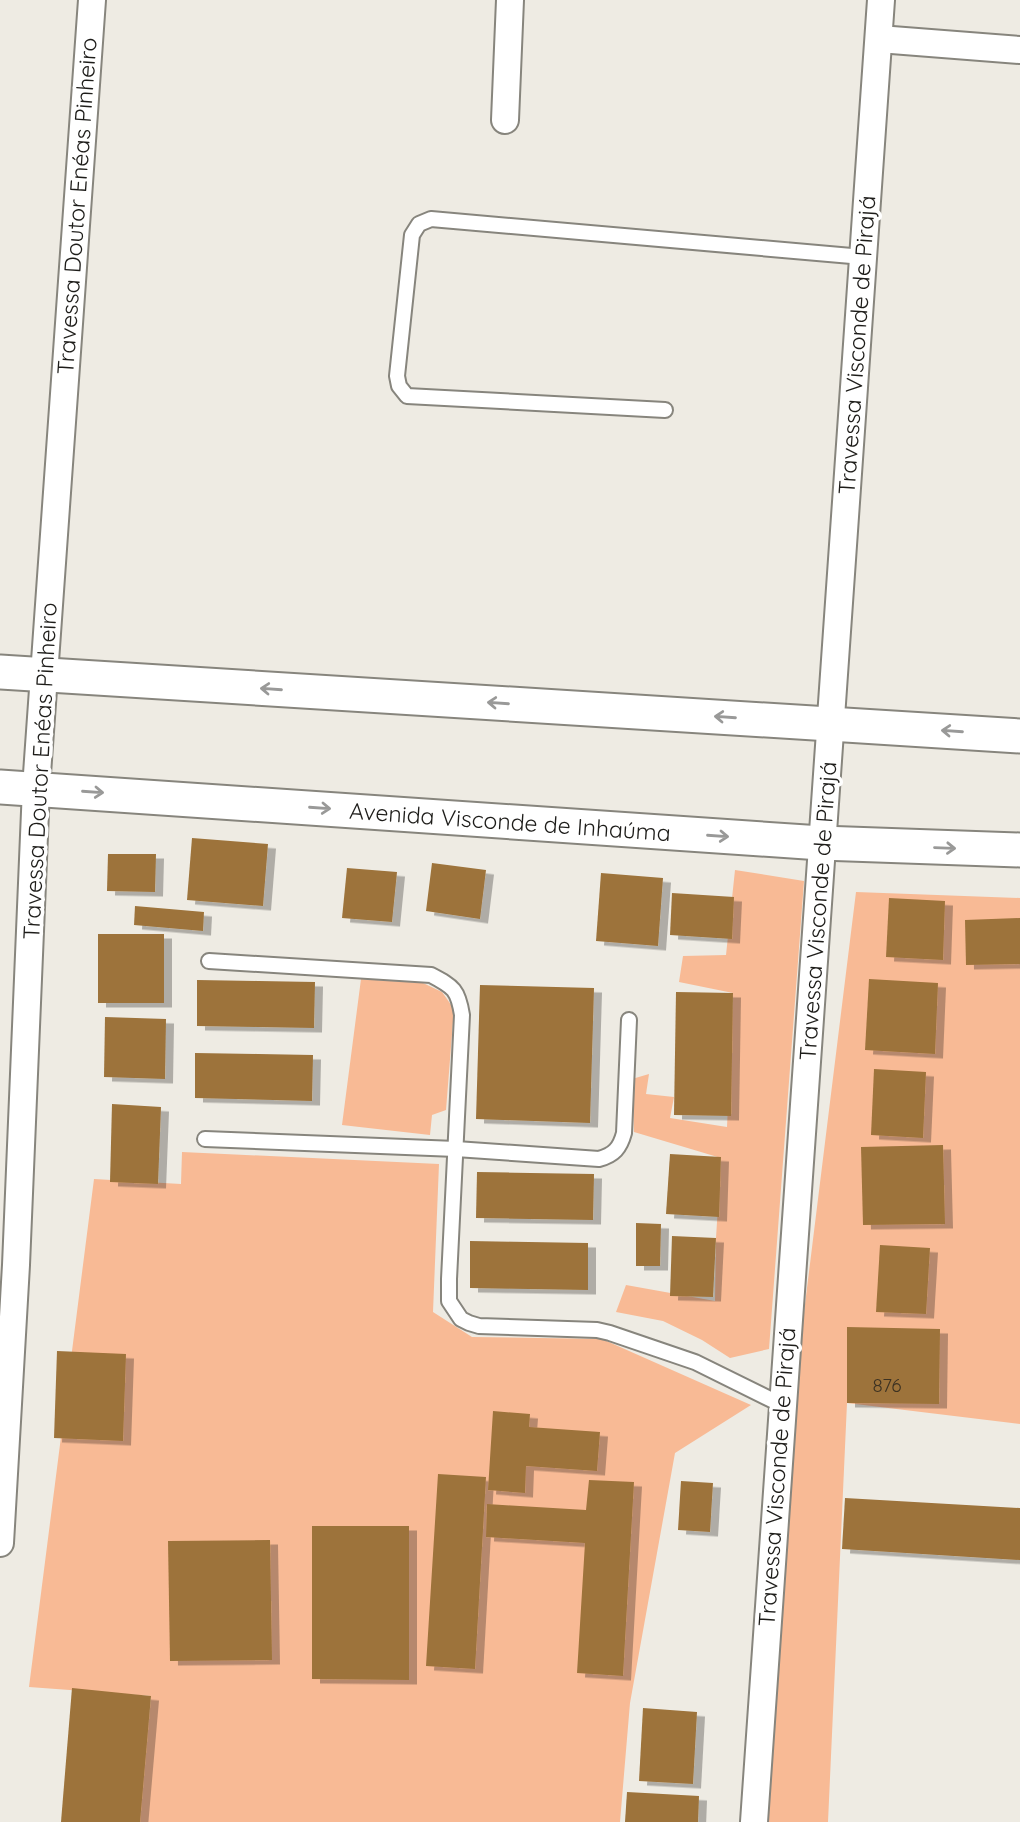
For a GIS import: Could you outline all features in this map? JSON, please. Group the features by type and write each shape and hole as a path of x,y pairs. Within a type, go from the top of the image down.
{"street":[{"name":"Travessa Doutor Enéas Pinheiro","path":"0,1544 8,1265 36,789 92,0"},
{"path":"505,120 510,0"},
{"name":"Travessa Visconde de Pirajá","path":"754,1822 881,0"},
{"path":"879,39 1020,50"},
{"path":"0,672 1020,736"},
{"name":"Avenida Visconde de Inhaúma","path":"0,786 821,844 1020,850"}],"lane":[{"path":"665,410 407,396 397,376 412,235 419,224 431,219 863,257"},
{"path":"209,961 431,975 449,984 459,996 462,1015 449,1301 461,1319 479,1326 580,1329 610,1333 695,1362 782,1405"},
{"path":"205,1139 456,1149 599,1159 612,1156 621,1145 624,1133 629,1020"}],"shaded area":[{"path":"735,870 804,881 769,1349 730,1358 702,1340 663,1321 616,1312 626,1285 715,1301 721,1158 634,1132 632,1079 649,1074 646,1094 674,1097 670,1118 727,1127 733,993 679,982 683,956 726,955"},
{"path":"856,892 1020,898 1020,1424 847,1403 828,1822 765,1822 795,1385"},
{"path":"361,979 423,983 442,992 454,1009 446,1110 432,1115 430,1135 342,1125"},
{"path":"182,1152 439,1164 433,1312 472,1337 602,1339 751,1405 675,1453 630,1703 620,1822 138,1822 151,1696 29,1687 94,1179 181,1184"}],"building":[{"path":"192,838 268,844 263,906 187,900"},
{"path":"108,854 156,854 155,892 107,891"},
{"path":"432,863 486,870 480,919 426,911"},
{"path":"347,868 397,872 392,922 342,918"},
{"path":"601,873 663,878 658,946 596,941"},
{"path":"672,893 734,897 732,939 670,935"},
{"path":"889,898 945,901 943,960 886,957"},
{"path":"135,906 204,912 203,931 134,925"},
{"path":"1020,918 1020,964 966,965 965,920"},
{"path":"98,934 164,934 164,1003 98,1003"},
{"path":"869,979 938,983 935,1054 865,1050"},
{"path":"197,980 315,982 314,1028 197,1026"},
{"path":"480,985 594,988 590,1123 476,1119"},
{"path":"676,992 733,993 731,1116 674,1115"},
{"path":"105,1017 166,1019 165,1079 104,1077"},
{"path":"195,1053 313,1055 312,1101 195,1098"},
{"path":"874,1069 926,1072 923,1138 871,1135"},
{"path":"112,1104 161,1107 158,1184 110,1182"},
{"path":"943,1145 945,1224 863,1225 861,1147"},
{"path":"670,1154 721,1157 719,1217 666,1214"},
{"path":"477,1172 594,1174 593,1220 476,1218"},
{"path":"636,1223 661,1224 660,1266 636,1266"},
{"path":"672,1236 716,1238 713,1297 670,1296"},
{"path":"470,1241 588,1243 588,1290 470,1288"},
{"path":"880,1245 930,1248 926,1314 876,1312"},
{"path":"847,1327 940,1329 939,1404 847,1403"},
{"path":"57,1351 126,1354 123,1441 54,1438"},
{"path":"493,1411 530,1414 529,1427 600,1432 597,1471 526,1466 525,1493 488,1490"},
{"path":"438,1474 486,1477 475,1669 426,1666"},
{"path":"589,1480 634,1482 623,1676 577,1673 585,1543 486,1537 487,1504 586,1510"},
{"path":"681,1481 713,1483 710,1532 678,1530"},
{"path":"845,1498 1020,1508 1020,1560 842,1549"},
{"path":"312,1526 409,1526 409,1680 312,1679"},
{"path":"270,1540 272,1660 170,1661 168,1541"},
{"path":"72,1688 151,1696 140,1822 61,1822"},
{"path":"643,1708 697,1712 693,1784 639,1781"},
{"path":"627,1792 699,1796 698,1822 625,1822"}]}
